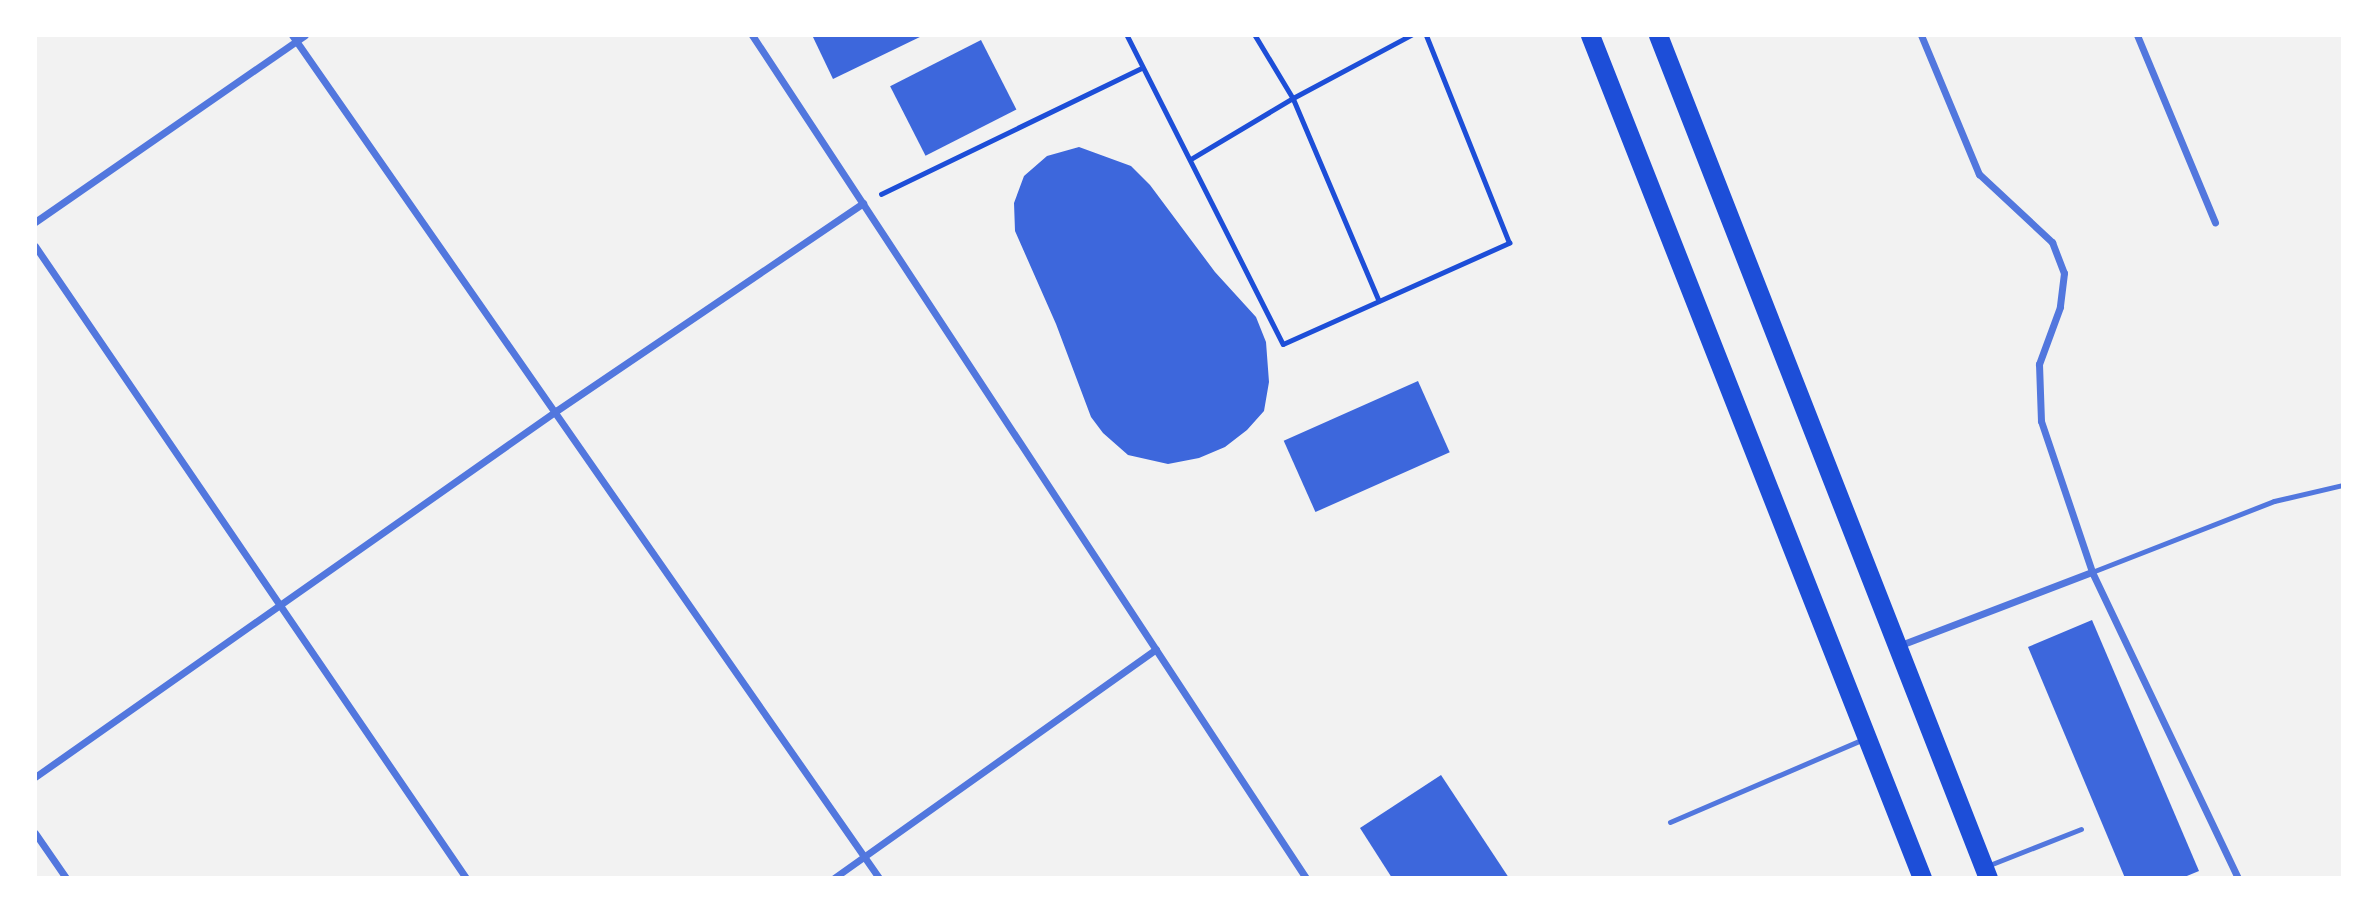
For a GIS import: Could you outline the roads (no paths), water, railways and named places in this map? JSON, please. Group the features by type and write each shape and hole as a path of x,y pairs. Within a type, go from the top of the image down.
{"highway":[{"path":"1590,35 1922,878"},
{"path":"1658,35 1986,873"}],"street":[{"path":"35,222 294,38 305,35"},
{"path":"752,35 1306,878"},
{"path":"1921,35 1979,174 2052,242 2064,273 2060,307 2039,364 2041,421 2092,572 2238,878"},
{"path":"2137,35 2215,222"},
{"path":"294,38 879,878"},
{"path":"35,777 556,411 863,203"},
{"path":"35,246 466,878"},
{"path":"1898,647 2092,572"},
{"path":"834,878 1156,649"},
{"path":"35,833 66,878"}],"lane":[{"path":"2092,572 2274,501 2343,485"},
{"path":"1670,822 1867,737"},
{"path":"1986,873 2081,829"}]}
